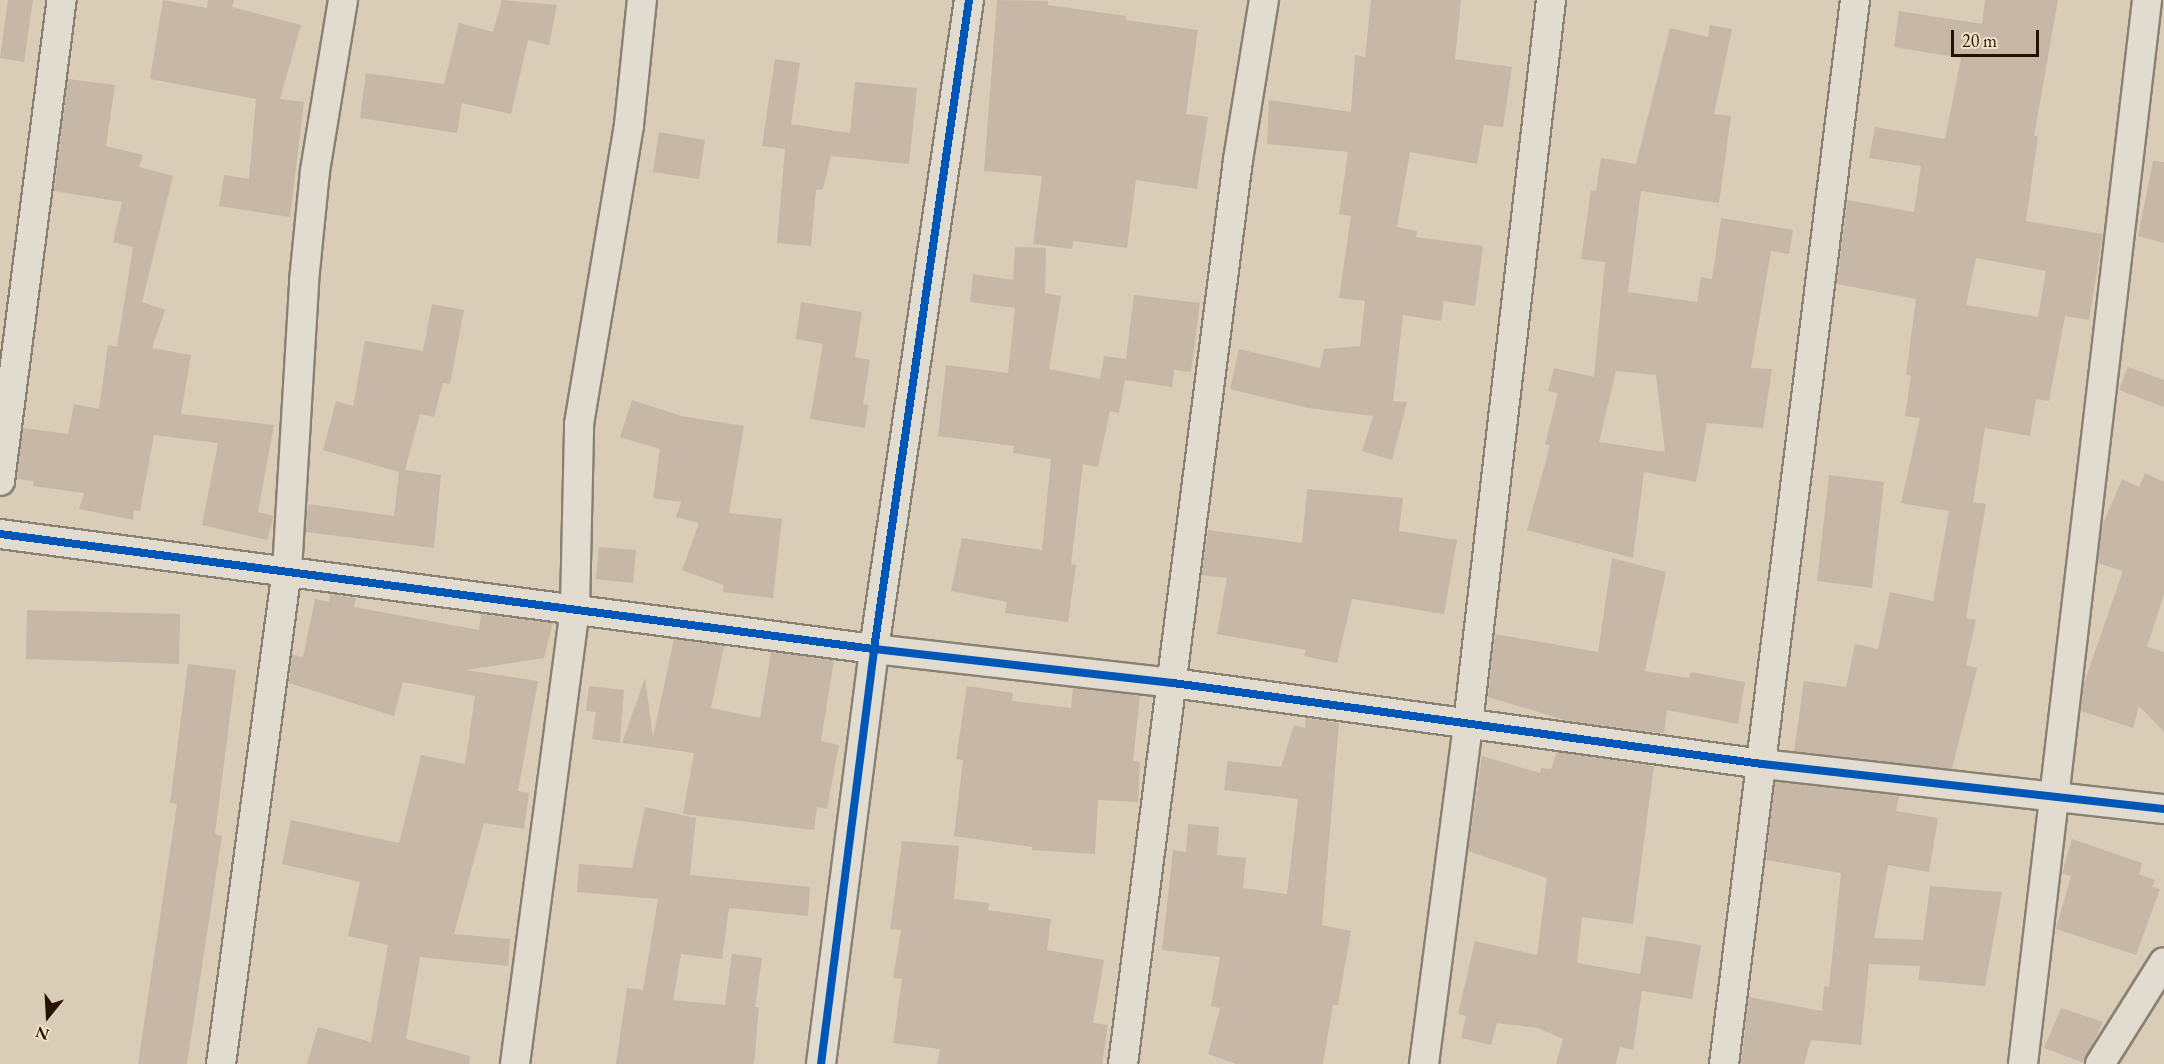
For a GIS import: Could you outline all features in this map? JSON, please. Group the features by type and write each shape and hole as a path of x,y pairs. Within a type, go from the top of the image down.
{"street":[{"path":"0,481 62,0"},
{"path":"222,1064 287,571 304,281 315,171 343,0"},
{"path":"515,1064 575,607 579,424 629,125 642,0"},
{"path":"821,1064 874,649 969,0"},
{"path":"1123,1064 1238,160 1264,0"},
{"path":"1424,1064 1468,724 1551,0"},
{"path":"1724,1064 1855,0"},
{"path":"2023,1064 2146,0"},
{"path":"0,534 575,607 874,649 1173,683 1762,764 2164,809"},
{"path":"2100,1064 2164,962"}],"building":[{"path":"8,0 33,0 24,62 0,58"},
{"path":"163,0 207,8 208,0 234,0 232,7 301,25 280,99 304,102 290,217 219,206 224,175 249,179 256,99 150,79"},
{"path":"502,0 557,5 549,45 528,40 511,114 462,103 457,133 360,118 366,73 444,84 459,23 493,32"},
{"path":"997,0 1048,1 1048,5 1126,16 1126,20 1198,30 1186,114 1208,117 1197,189 1136,180 1127,248 1073,241 1072,249 1033,244 1042,176 984,171"},
{"path":"1371,0 1461,0 1455,59 1512,67 1503,127 1484,125 1477,164 1410,152 1397,227 1417,231 1416,237 1483,246 1475,306 1444,301 1441,321 1403,315 1393,401 1407,402 1392,460 1362,451 1373,416 1308,408 1230,389 1239,349 1320,368 1324,349 1360,346 1365,301 1339,298 1351,216 1339,214 1348,152 1267,144 1269,100 1351,112 1355,55 1365,57"},
{"path":"1985,0 2058,0 2034,136 2038,136 2026,221 2103,234 2089,320 2065,316 2049,401 2036,399 2030,436 1985,428 1973,502 1986,504 1966,618 1976,620 1966,665 1977,668 1952,769 1794,751 1804,681 1846,687 1855,644 1878,649 1890,592 1933,601 1949,511 1901,503 1920,418 1905,416 1911,376 1906,375 1916,299 1837,284 1847,200 1914,212 1921,166 1869,158 1875,127 1945,139 1961,58 1894,47 1899,11 1982,24","holes":["1976,258 2046,271 2038,317 1966,305"]},
{"path":"1710,25 1732,29 1714,114 1731,116 1719,203 1641,191 1628,292 1697,302 1701,277 1712,279 1721,218 1793,230 1789,254 1771,251 1751,368 1772,369 1763,428 1707,423 1696,482 1644,472 1633,558 1527,530 1550,445 1545,444 1558,393 1548,391 1554,368 1594,377 1605,262 1581,259 1591,190 1596,191 1601,158 1636,164 1670,28 1708,37","holes":["1616,371 1656,375 1665,452 1599,442"]},
{"path":"775,59 800,63 791,124 850,133 855,82 917,88 909,164 831,156 823,189 816,190 811,246 777,243 785,149 762,146"},
{"path":"68,79 115,85 106,146 143,155 139,167 173,176 142,302 165,310 152,348 191,355 181,414 274,425 258,512 274,516 267,540 202,525 218,443 154,435 140,511 134,510 133,520 79,509 84,493 33,486 34,481 17,479 23,428 68,434 74,404 99,409 108,345 117,347 133,247 113,242 122,202 54,191"},
{"path":"659,132 705,140 699,179 653,172"},
{"path":"2153,161 2164,162 2164,243 2138,236"},
{"path":"1015,247 1046,248 1045,293 1061,296 1049,369 1100,379 1104,356 1126,359 1134,295 1200,303 1191,372 1174,370 1172,387 1125,380 1119,413 1110,411 1098,467 1083,464 1071,564 1076,565 1068,622 1005,613 1007,602 951,591 962,538 1042,550 1051,459 1013,453 1014,446 938,436 946,365 1008,373 1015,308 970,302 973,274 1013,280"},
{"path":"801,302 862,312 855,357 870,360 863,404 868,405 865,428 810,419 823,344 796,339"},
{"path":"432,304 464,310 450,384 443,383 434,417 420,414 405,470 441,475 434,548 306,532 308,504 394,516 399,472 323,450 336,401 353,406 365,341 423,351"},
{"path":"2128,367 2164,380 2164,407 2119,390"},
{"path":"632,400 681,416 744,426 729,513 782,519 773,598 723,592 723,585 682,570 699,523 676,517 681,502 653,498 660,449 620,437"},
{"path":"2145,473 2164,482 2164,594 2147,647 2164,652 2164,732 2139,706 2133,728 2081,711 2084,683 2123,571 2098,563 2102,526 2122,479 2139,487"},
{"path":"1829,475 1884,482 1872,588 1817,581"},
{"path":"1307,489 1403,498 1399,531 1457,540 1444,614 1352,599 1337,663 1304,656 1306,650 1217,634 1227,578 1202,575 1208,530 1302,543"},
{"path":"599,547 636,550 633,583 596,579"},
{"path":"1612,558 1666,572 1645,671 1689,678 1691,672 1745,682 1738,724 1667,710 1664,733 1659,733 1568,721 1488,697 1495,634 1598,652"},
{"path":"330,594 356,598 354,607 479,630 481,614 553,623 544,658 466,670 538,681 518,791 529,793 524,829 484,823 454,934 510,939 508,966 420,957 406,1039 470,1056 469,1064 307,1064 318,1027 371,1042 388,945 348,936 360,882 282,864 291,820 399,843 421,755 465,764 475,696 403,682 394,716 289,683 292,655 303,657 315,599 329,602"},
{"path":"27,610 180,614 179,664 26,659"},
{"path":"674,639 724,646 711,708 760,718 771,652 834,660 821,741 839,745 827,809 817,807 814,830 683,814 694,753 622,743 645,678 653,737"},
{"path":"188,664 236,670 215,834 222,836 187,1064 138,1064 177,804 170,803"},
{"path":"589,686 624,690 620,743 592,739 596,712 586,711"},
{"path":"967,686 1013,693 1012,701 1071,708 1073,688 1140,696 1133,761 1140,762 1138,802 1098,800 1095,854 1032,850 1032,847 954,836 963,760 956,759"},
{"path":"1306,718 1339,723 1322,925 1351,931 1338,1005 1333,1005 1323,1064 1236,1064 1208,1054 1220,1008 1211,1006 1220,957 1162,950 1173,850 1186,852 1188,824 1219,827 1217,855 1246,858 1243,888 1287,894 1298,799 1224,790 1228,761 1281,767 1294,725 1305,728"},
{"path":"1557,752 1654,766 1633,924 1582,917 1577,963 1640,974 1646,936 1701,945 1692,999 1642,991 1633,1050 1620,1047 1616,1064 1556,1064 1563,1039 1538,1028 1497,1023 1491,1045 1461,1038 1466,1016 1458,1014 1475,941 1537,955 1547,878 1468,851 1482,756 1540,773 1541,768 1551,769"},
{"path":"1775,782 1899,796 1896,811 1938,818 1929,872 1888,865 1874,938 1923,940 1930,886 2002,892 1985,986 1918,980 1920,966 1869,964 1861,1045 1811,1040 1804,1064 1741,1064 1749,997 1822,1011 1824,986 1829,987 1841,873 1766,860"},
{"path":"645,807 696,818 690,875 810,887 808,916 729,908 722,959 681,954 673,1000 725,1005 732,954 762,958 755,1007 759,1007 754,1064 616,1064 627,988 643,990 658,899 577,892 579,864 632,868"},
{"path":"2072,839 2142,863 2139,874 2155,880 2152,887 2160,889 2136,955 2056,929 2071,876 2062,873"},
{"path":"902,841 959,846 954,899 989,903 988,910 1051,919 1047,950 1104,960 1093,1023 1108,1025 1102,1064 937,1064 940,1049 893,1043 902,979 893,978 901,930 890,929"},
{"path":"2061,1008 2103,1022 2084,1063 2044,1048"}],"cycle path":[{"path":"821,1064 874,649 969,0"},
{"path":"0,534 874,649 1173,683 1762,764 2164,809"}]}
